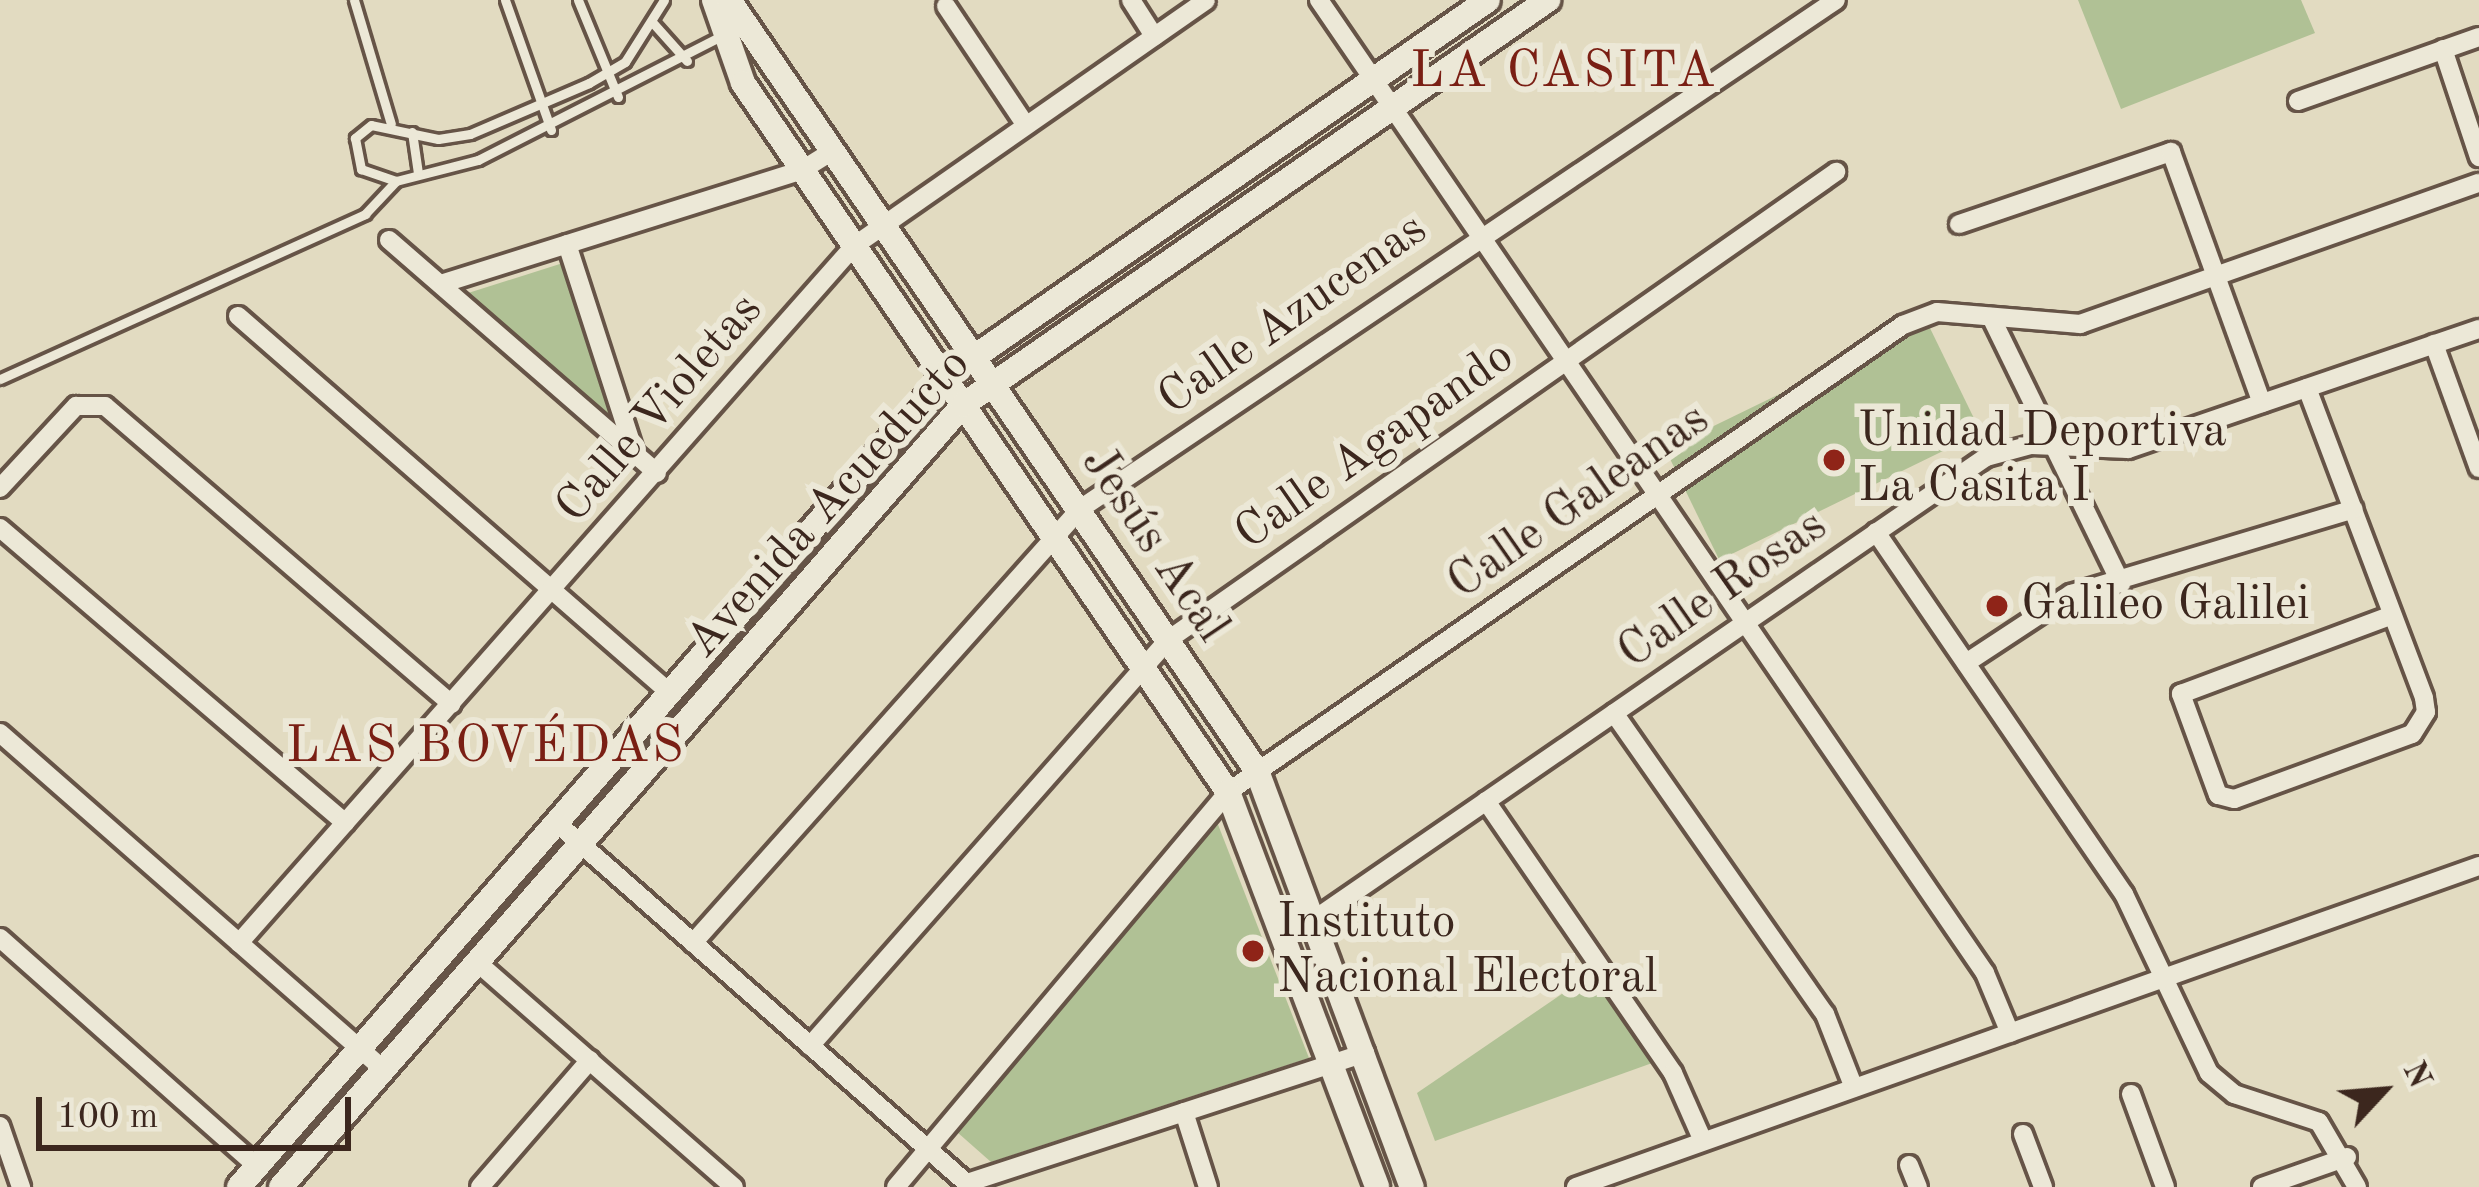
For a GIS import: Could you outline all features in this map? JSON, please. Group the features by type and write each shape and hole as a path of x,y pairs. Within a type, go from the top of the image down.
{"street":[{"name":"Jesús Acal","path":"714,0 722,36 802,170 1228,792 1377,1187"},
{"name":"Jesús Acal","path":"729,0 1257,771 1318,917 1412,1187"},
{"path":"1131,0 1154,36"},
{"name":"Calle Violetas","path":"239,943 854,246 1206,0"},
{"path":"1318,0 1985,974 2010,1033"},
{"name":"Avenida Acueducto","path":"239,1187 944,378 1488,0"},
{"name":"Avenida Acueducto","path":"281,1187 963,405 1549,0"},
{"name":"Calle Azucenas","path":"694,944 1051,533 1080,509 1795,21 1836,0"},
{"path":"946,6 1025,124"},
{"path":"2297,101 2479,37"},
{"path":"2444,50 2479,157"},
{"path":"441,284 802,170 834,150"},
{"path":"1959,224 2156,150 2180,161 2262,403"},
{"name":"Calle Agapando","path":"810,1046 1141,664 1168,640 1836,172"},
{"name":"Calle Galeanas","path":"896,1187 1228,792 1919,315 2080,324 2479,183"},
{"path":"388,240 657,473"},
{"path":"568,244 634,453"},
{"path":"238,316 670,693"},
{"path":"1991,317 2121,584"},
{"name":"Calle Rosas","path":"1318,917 1999,451 2128,449 2479,329"},
{"path":"2434,344 2479,468"},
{"path":"2307,388 2354,509 2392,615 2426,712 2412,734 2234,799 2207,783 2180,710 2192,685 2392,615"},
{"path":"0,488 76,406 105,406 451,704"},
{"path":"1966,663 2072,594 2121,584 2354,509"},
{"path":"0,528 345,824"},
{"path":"1876,532 2124,894 2220,1086 2319,1122 2347,1156 2357,1187"},
{"path":"1614,712 1825,1014 1853,1088"},
{"path":"3,743 384,1070"},
{"path":"1486,801 1673,1073 1703,1141"},
{"path":"556,823 969,1185 1365,1053"},
{"path":"1576,1187 2479,866"},
{"path":"0,938 257,1166"},
{"path":"478,963 734,1187"},
{"path":"485,1185 590,1060"},
{"path":"2131,1094 2165,1187"},
{"path":"1184,1112 1208,1187"},
{"path":"0,1126 13,1182"},
{"path":"2023,1134 2043,1187"},
{"path":"2262,1187 2347,1156"},
{"path":"1909,1165 1918,1187"}],"lane":[{"path":"354,0 392,124"},
{"path":"505,0 551,130"},
{"path":"578,0 618,97"},
{"path":"396,181 361,169 355,139 392,124 412,132 470,134 542,103 607,72 653,23 664,0"},
{"path":"653,23 687,61"},
{"path":"0,379 364,214 396,181 478,160 551,130 687,61 722,36"},
{"path":"412,132 418,173"},
{"path":"470,134 478,160"}],"green space":[{"path":"2078,0 2301,0 2315,33 2121,109"},
{"path":"563,263 615,424 465,294"},
{"name":"Unidad Deportiva La Casita I","path":"1927,322 1981,433 1719,560 1665,450"},
{"path":"1217,822 1309,1058 991,1162 957,1132"},
{"path":"1594,972 1655,1062 1435,1141 1417,1093"}],"place":[{"name":"Unidad Deportiva La Casita I","path":"1834,460"},
{"name":"Galileo Galilei","path":"1997,606"},
{"name":"Instituto Nacional Electoral","path":"1253,951"}],"district":[{"name":"LA CASITA","path":"1564,73"},
{"name":"LAS BOVÉDAS","path":"486,748"}]}
